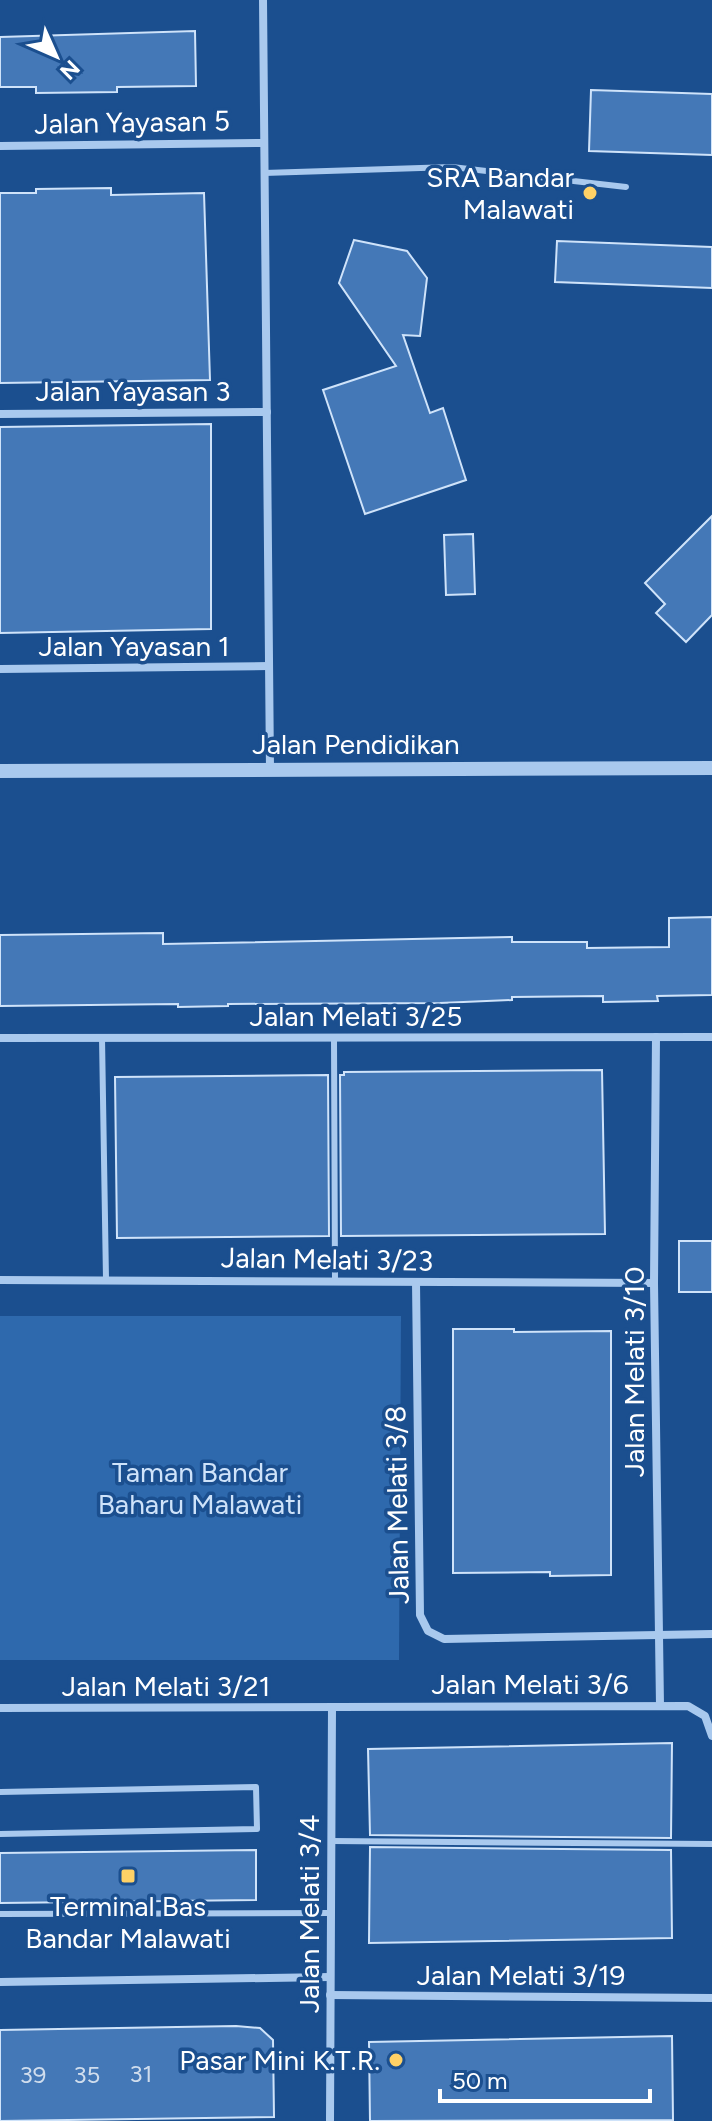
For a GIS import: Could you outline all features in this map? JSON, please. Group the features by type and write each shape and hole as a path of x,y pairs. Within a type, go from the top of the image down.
{"street":[{"path":"263,0 270,770"},
{"name":"Jalan Yayasan 5","path":"0,146 264,143"},
{"name":"Jalan Yayasan 3","path":"0,414 267,412"},
{"name":"Jalan Yayasan 1","path":"0,669 269,666"},
{"name":"Jalan Pendidikan","path":"0,771 712,768"},
{"path":"0,782 50,771"},
{"name":"Jalan Melati 3/10","path":"656,1037 654,1283 660,1706"},
{"name":"Jalan Melati 3/25","path":"0,1038 712,1037"},
{"name":"Jalan Melati 3/23","path":"0,1280 654,1283"},
{"name":"Jalan Melati 3/8","path":"416,1282 420,1615 428,1631 444,1639 712,1634"},
{"name":"Jalan Melati 3/6","path":"332,1707 688,1706 705,1716 712,1736"},
{"name":"Jalan Melati 3/21","path":"0,1708 332,1707"},
{"name":"Jalan Melati 3/4","path":"330,2121 332,1707"},
{"path":"0,1982 330,1977"},
{"name":"Jalan Melati 3/19","path":"330,1995 712,1998"}],"lane":[{"path":"264,173 452,167 626,187"},
{"path":"102,1038 106,1279"},
{"path":"334,1039 335,1281"},
{"path":"0,1792 256,1787 257,1829 0,1834"},
{"path":"331,1841 712,1844"},
{"path":"0,1914 331,1913"}],"green space":[{"name":"Taman Bandar Baharu Malawati","path":"0,1316 401,1316 399,1660 0,1660"}],"building":[{"path":"195,31 196,86 117,87 117,92 36,93 36,87 0,87 0,37"},
{"path":"591,90 712,94 712,155 589,151"},
{"path":"111,188 111,195 204,193 210,380 0,383 0,193"},
{"path":"354,240 407,251 427,278 420,336 403,335 430,413 443,408 466,480 365,514 323,390 396,366 339,283"},
{"path":"557,241 712,247 712,288 555,282"},
{"path":"211,424 211,629 0,633 0,427"},
{"path":"712,516 712,615 686,642 656,613 665,604 645,583"},
{"path":"473,534 475,594 446,595 444,535"},
{"path":"712,917 712,995 657,996 658,1001 603,1002 603,996 512,997 512,1000 440,1003 0,1006 0,935 163,933 163,944 512,937 512,942 587,942 587,948 669,947 669,918"},
{"path":"602,1070 605,1234 341,1236 340,1075 344,1072"},
{"path":"328,1075 329,1236 117,1238 115,1077"},
{"path":"679,1241 712,1241 712,1292 679,1292"},
{"path":"453,1329 611,1331 611,1575 453,1573"},
{"path":"672,1743 671,1838 370,1835 368,1749"},
{"path":"370,1847 671,1850 672,1938 369,1943"},
{"name":"Terminal Bas Bandar Malawati","path":"256,1850 256,1900 0,1903 0,1853"},
{"path":"260,2028 273,2040 274,2117 0,2121 0,2030"},
{"path":"672,2036 673,2120 370,2121 369,2042"}],"place":[{"name":"SRA Bandar Malawati","path":"590,193"},
{"name":"Terminal Bas Bandar Malawati","path":"128,1876"},
{"name":"Pasar Mini K.T.R.","path":"396,2060"}]}
